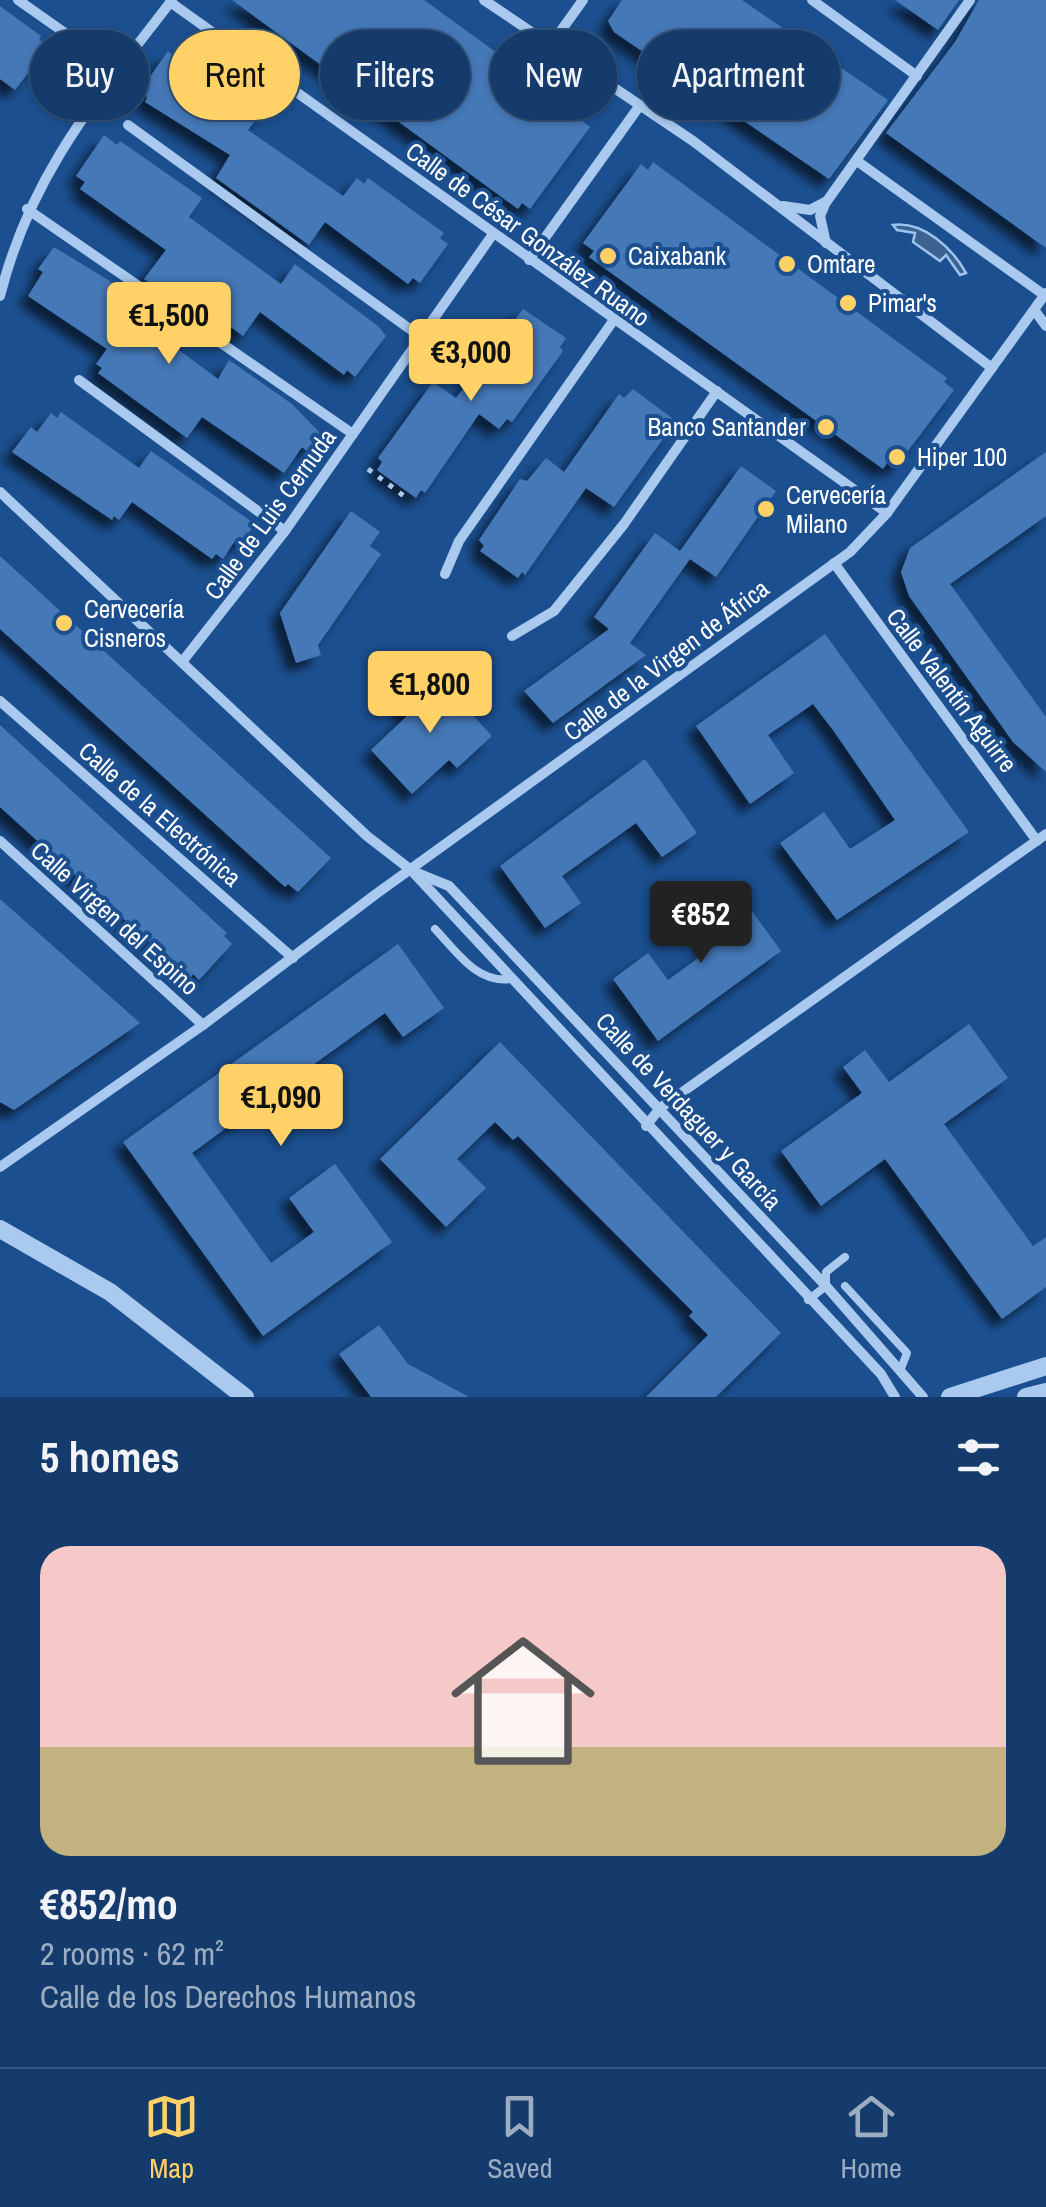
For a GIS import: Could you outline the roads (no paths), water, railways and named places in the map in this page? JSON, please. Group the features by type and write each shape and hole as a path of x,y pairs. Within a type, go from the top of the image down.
{"street":[{"path":"18,0 61,30"},
{"path":"484,0 527,30"},
{"path":"561,30 582,0"},
{"path":"812,0 916,76"},
{"path":"827,245 820,216 826,201 970,0"},
{"path":"148,30 171,1"},
{"name":"Calle de César González Ruano","path":"171,1 886,513"},
{"path":"529,260 637,109"},
{"path":"0,296 27,209 53,160 82,120"},
{"path":"658,120 779,204 827,245 992,368"},
{"path":"128,125 418,334"},
{"path":"857,161 1045,294"},
{"path":"779,204 810,210 826,201"},
{"path":"27,209 354,434"},
{"name":"Calle de Luis Cernuda","path":"182,662 285,531 418,334 492,234"},
{"name":"Calle de la Virgen de África","path":"0,1167 203,1025 834,563 886,513 1045,294"},
{"path":"1035,311 1046,326"},
{"path":"446,574 459,541 613,321"},
{"path":"79,380 285,531"},
{"path":"512,636 554,610 624,524 717,391"},
{"name":"Calle de Verdaguer y García","path":"0,492 367,836 411,870 881,1374 895,1397"},
{"name":"Calle Valentín Aguirre","path":"834,563 1041,838"},
{"name":"Calle de la Electrónica","path":"0,701 293,958"},
{"path":"646,1126 660,1108 1041,838"},
{"name":"Calle Virgen del Espino","path":"0,841 203,1025"},
{"name":"Calle de Verdaguer y García","path":"411,870 449,886 826,1286 922,1397"},
{"path":"0,1229 110,1292 232,1391 245,1397"},
{"path":"950,1397 1046,1366"},
{"path":"1026,1397 1046,1392"}],"lane":[{"path":"435,929 476,972 494,982 511,979"},
{"path":"808,1300 826,1286 826,1272 845,1257"},
{"path":"845,1286 906,1353 900,1371"}],"water":[{"path":"893,225 916,227 936,238 966,273 960,275 946,255 940,261 913,242 915,233 897,230"}],"place":[{"name":"Caixabank","path":"608,256"},
{"name":"Omtare","path":"787,264"},
{"name":"Pimar's","path":"848,303"},
{"name":"Banco Santander","path":"826,427"},
{"name":"Hiper 100","path":"897,457"},
{"name":"Cervecería Milano","path":"766,509"},
{"name":"Cervecería Cisneros","path":"64,623"}]}
